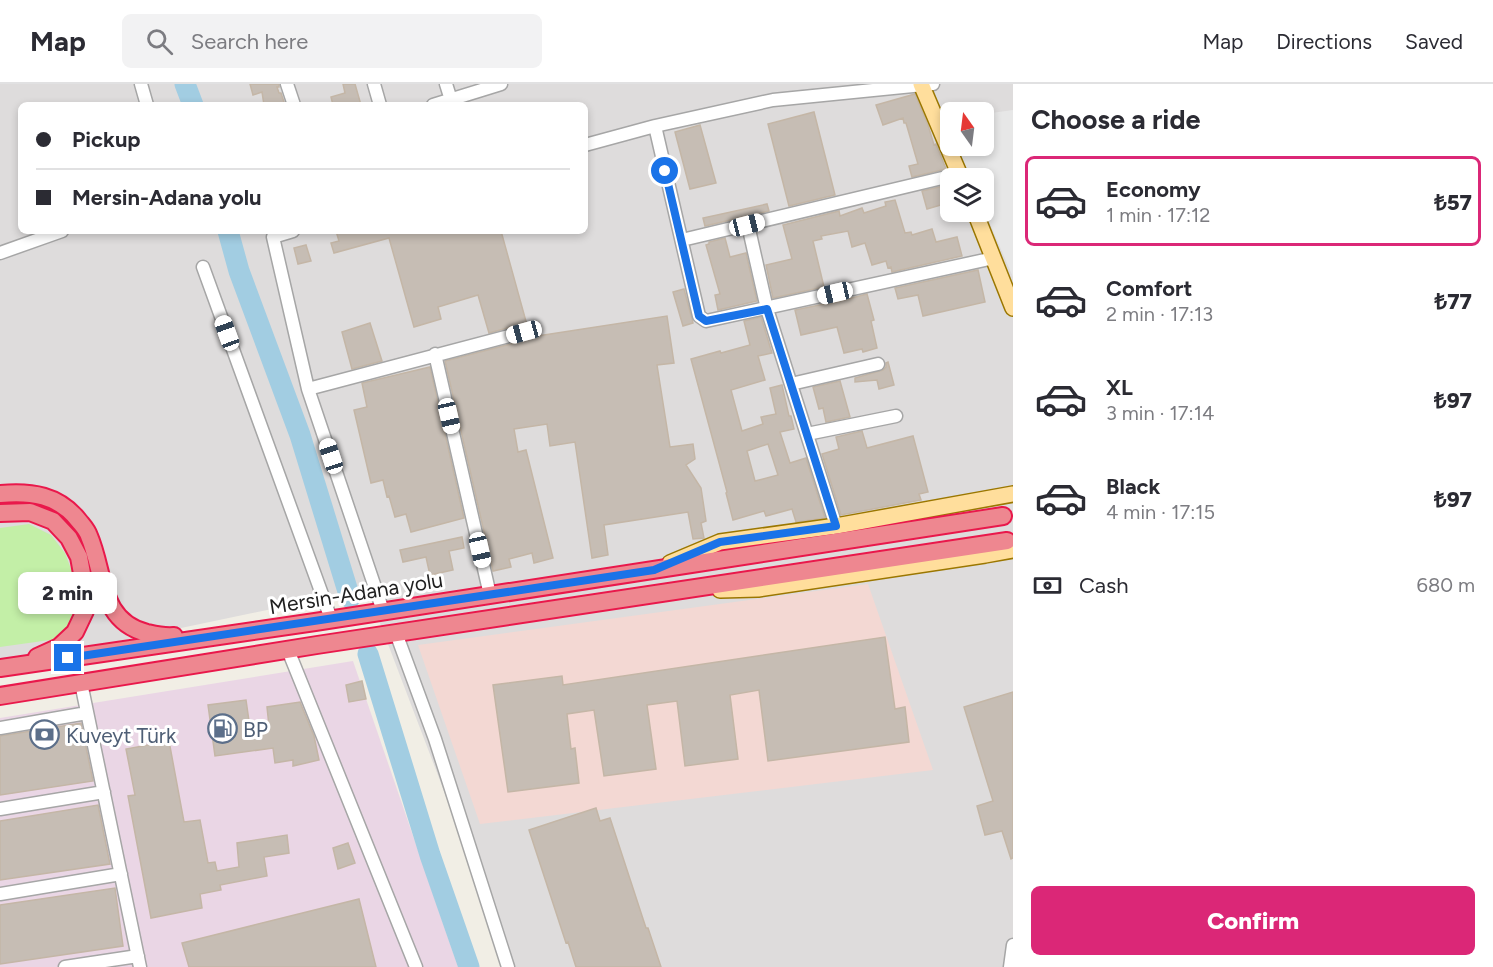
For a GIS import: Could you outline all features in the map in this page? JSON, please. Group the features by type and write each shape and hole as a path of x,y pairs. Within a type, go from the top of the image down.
{"highway":[{"path":"0,494 30,493 56,501 74,515 89,533 110,604 119,619 138,631 164,637 207,635 323,621"},
{"path":"0,513 30,512 53,521 69,538 79,557 85,590 85,611 75,632 59,647 37,657 0,666"},
{"name":"Mersin-Adana yolu","path":"0,666 323,621 1003,516"},
{"path":"0,696 658,593 1010,545"}],"main road":[{"path":"925,85 957,168"},
{"path":"979,222 1013,308"},
{"path":"654,570 720,542 836,526 1011,495"},
{"path":"658,593 758,589 985,555 1010,545"},
{"path":"985,555 1013,561"}],"street":[{"path":"141,84 146,102"},
{"path":"287,84 293,102"},
{"path":"374,84 380,102"},
{"path":"446,84 450,100"},
{"path":"443,102 501,84"},
{"path":"588,144 655,126 773,100 925,85"},
{"path":"655,126 699,316 706,321 994,258"},
{"path":"682,240 940,181"},
{"path":"747,225 767,309 836,526"},
{"path":"0,253 54,234"},
{"path":"283,234 273,237 308,389 383,611"},
{"path":"203,267 323,621"},
{"path":"308,389 524,332"},
{"path":"435,355 490,595"},
{"path":"791,384 878,364"},
{"path":"807,434 896,416"},
{"path":"396,633 435,739 508,967"},
{"path":"288,650 416,967"},
{"path":"65,967 139,961 81,683"},
{"path":"0,728 87,713"},
{"path":"0,809 104,792"},
{"path":"0,894 121,874"},
{"path":"1010,967 1013,945"}],"shaded area":[{"path":"0,84 1013,84 1013,967 511,967 367,589 0,666"},
{"path":"1013,110 1013,277 989,222 994,222 994,168 966,168 961,156 994,156 994,113"},
{"path":"868,584 933,770 480,824 418,645"},
{"path":"353,661 458,967 0,967 0,718"}],"green space":[{"path":"29,524 51,535 65,553 77,585 76,618 57,639 0,647 0,528"}],"building":[{"path":"250,84 279,84 277,87 284,102 264,102 262,92 253,95"},
{"path":"343,84 355,84 360,102 332,102 331,97 345,93"},
{"path":"915,94 934,145 936,144 946,168 912,177 909,166 918,164 906,123 903,118 883,125 876,105"},
{"path":"814,112 835,195 789,206 768,124"},
{"path":"700,125 716,183 690,189 675,132"},
{"path":"940,187 940,205 927,209 922,191"},
{"path":"895,200 905,233 911,232 912,235 932,229 936,242 957,237 962,256 892,272 886,261 872,265 865,243 852,247 848,231 821,236 822,239 813,241 824,287 773,298 766,265 792,259 783,225 839,211 840,216 862,208 864,213 886,206 885,202"},
{"path":"767,204 769,211 705,226 703,218"},
{"path":"337,234 502,234 527,325 522,324 489,333 478,295 438,307 441,319 414,327 389,238 334,253 331,243 339,241"},
{"path":"725,238 730,257 746,253 757,301 718,310 715,295 720,294 706,245"},
{"path":"306,245 311,261 298,264 294,248"},
{"path":"978,270 985,302 923,316 918,295 898,299 895,288"},
{"path":"684,289 693,323 683,326 673,292"},
{"path":"867,294 874,320 871,321 877,348 863,352 862,349 844,353 837,327 801,335 795,310"},
{"path":"667,316 674,363 657,365 670,447 693,444 695,459 686,465 701,488 706,521 701,523 704,538 693,539 688,512 604,525 608,555 592,558 575,442 550,446 547,424 514,429 518,452 526,450 553,558 534,563 532,553 509,559 511,567 493,571 445,361 531,337"},
{"path":"761,317 772,353 758,356 765,380 731,390 742,431 763,424 761,417 776,414 770,388 782,385 794,429 780,432 790,463 806,458 825,518 796,522 792,509 766,516 764,511 733,520 691,359 750,345 744,321","holes":["768,444 778,475 755,481 747,451"]},
{"path":"370,323 382,361 352,369 342,332"},
{"path":"888,362 894,385 879,389 877,380 855,382 855,378 883,370"},
{"path":"430,367 464,518 411,532 406,514 395,517 383,480 371,483 354,410 367,407 362,383"},
{"path":"840,381 850,417 826,422 823,408 819,409 813,387"},
{"path":"862,431 867,448 913,436 928,492 919,494 921,500 841,515 822,454 839,449 836,437"},
{"path":"462,537 464,548 449,551 453,570 430,575 426,557 403,562 400,550"},
{"path":"885,637 895,709 905,707 909,742 768,761 759,690 730,695 738,759 685,766 677,701 647,705 656,769 604,776 594,710 567,714 571,749 575,748 579,783 508,792 493,685 562,676 563,685"},
{"path":"362,681 366,699 349,702 346,685"},
{"path":"1013,692 1013,858 1011,859 1002,831 985,835 977,806 993,801 964,707"},
{"path":"246,700 250,728 269,726 267,707 300,702 314,736 319,760 293,766 293,760 275,763 273,748 215,756 208,705"},
{"path":"81,723 93,781 0,795 0,736"},
{"path":"169,741 184,822 200,820 208,863 215,862 217,871 239,867 237,843 287,835 289,853 264,857 267,876 220,885 221,890 200,894 202,908 151,918 128,796 135,795 126,749"},
{"path":"98,805 110,864 0,880 0,821"},
{"path":"596,808 600,821 610,818 661,967 576,967 568,942 566,943 529,830"},
{"path":"348,843 355,863 338,869 333,848"},
{"path":"115,888 123,946 0,964 0,905"},
{"path":"359,899 376,967 189,967 182,943"}],"waterway":[{"path":"185,84 192,102"},
{"path":"229,234 239,271 300,435 350,598"},
{"path":"368,654 430,855 469,967"}],"place":[{"name":"BP","path":"222,729"},
{"name":"Kuveyt Türk","path":"45,735"}],"route":[{"path":"68,658 654,570 720,542 836,526 767,309 706,321 699,316 665,171"}]}
